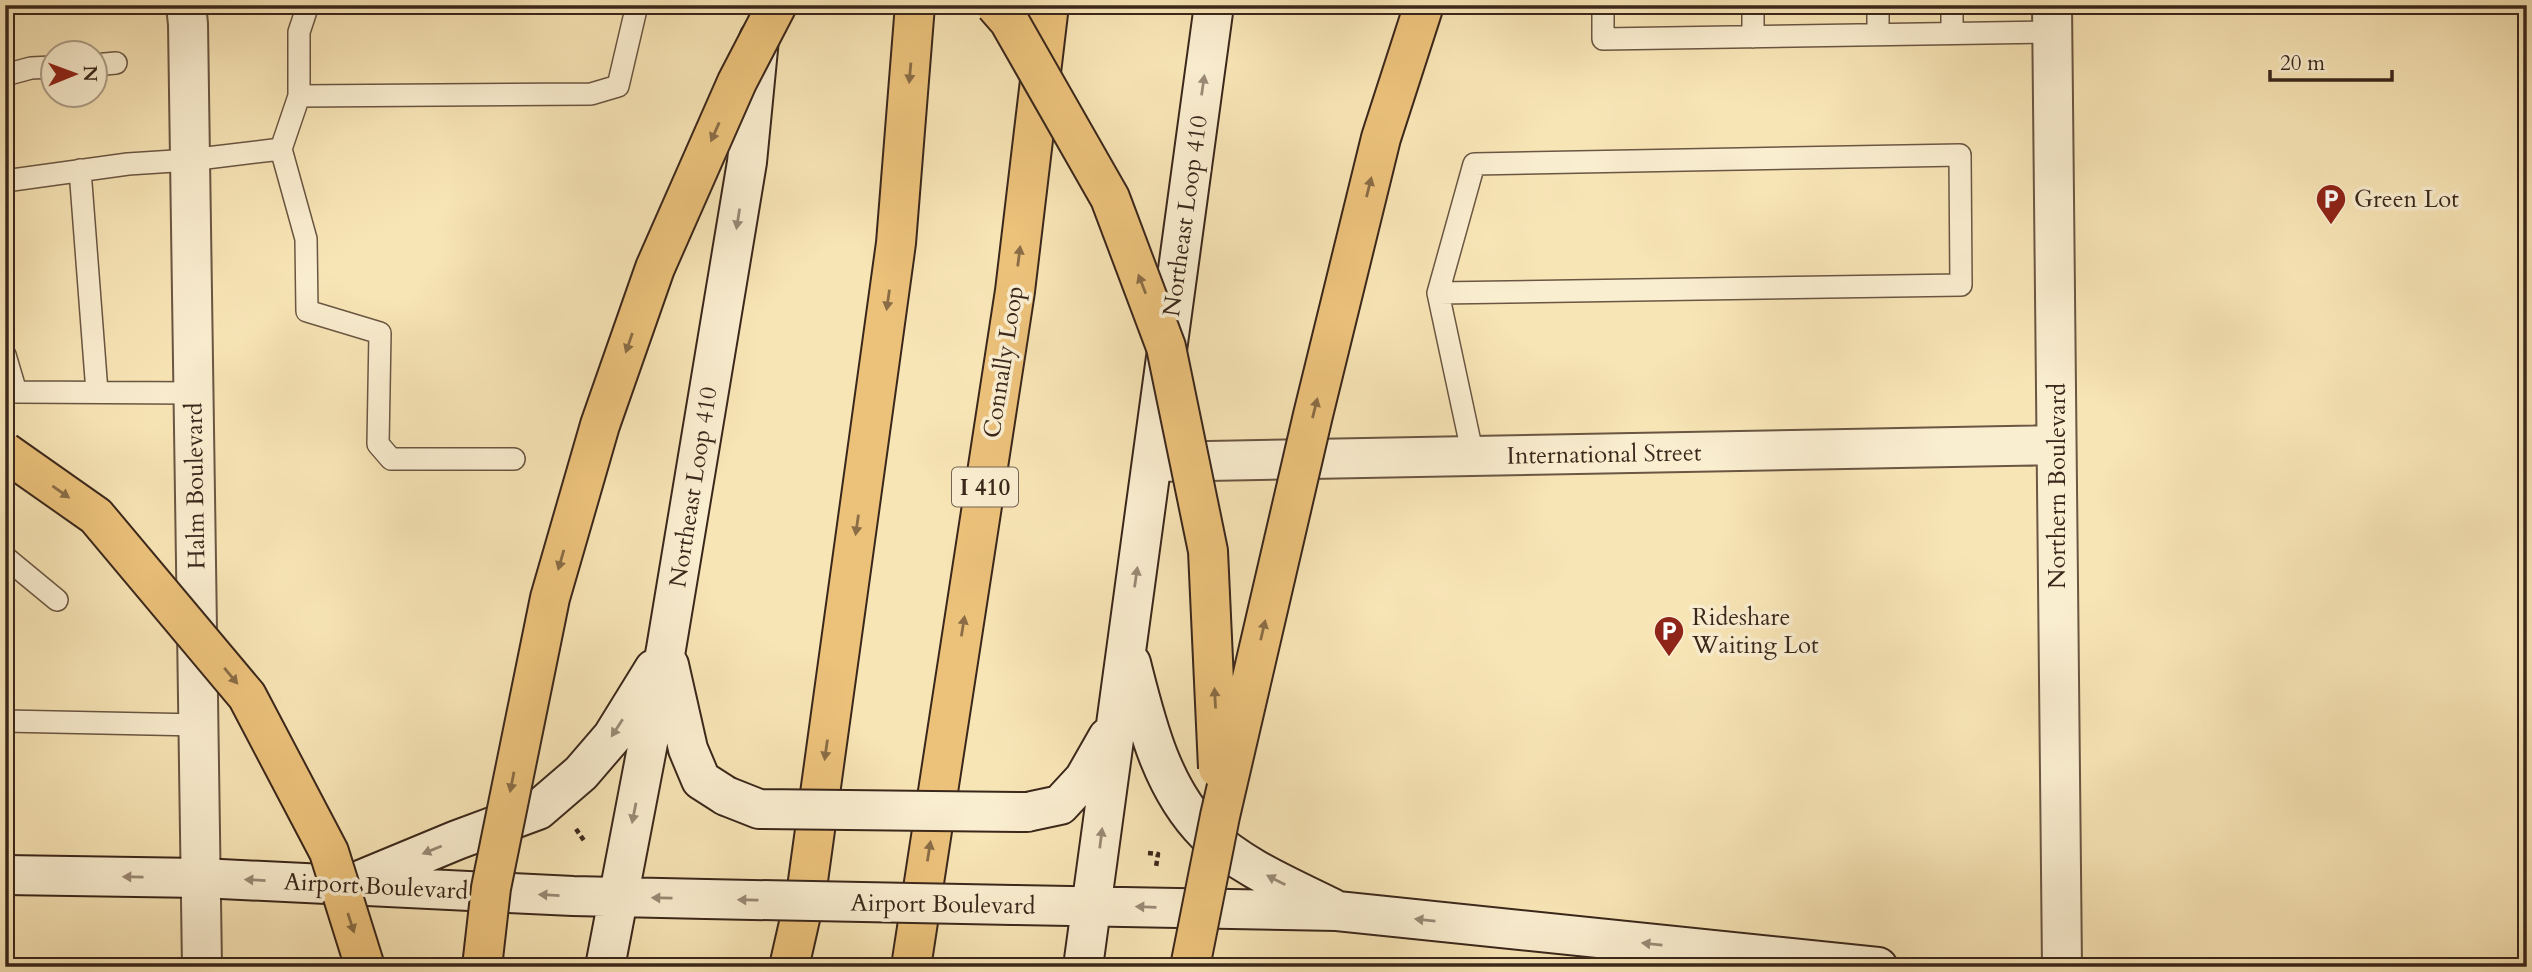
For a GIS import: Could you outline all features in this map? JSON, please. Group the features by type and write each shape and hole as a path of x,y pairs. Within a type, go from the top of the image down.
{"highway":[{"path":"482,967 491,888 550,598 600,425 655,268 737,82 777,5"},
{"path":"789,967 804,901 896,243 915,5"},
{"path":"995,5 1009,21 1110,198 1167,347 1208,551 1220,816"},
{"name":"Connally Loop","path":"911,967 1015,291 1049,5"},
{"path":"1190,967 1220,816 1316,402 1381,138 1424,5"},
{"path":"5,453 96,516 247,696 328,852 365,967"}],"main road":[{"name":"Halm Boulevard","path":"186,5 202,967"},
{"name":"Northeast Loop 410","path":"605,967 666,649 747,162 762,5"},
{"name":"Northeast Loop 410","path":"1083,967 1214,5"},
{"name":"Northern Boulevard","path":"2052,19 2062,967"},
{"name":"International Street","path":"1152,462 2056,445"},
{"path":"1126,645 1155,749 1187,809 1207,834 1263,874 1336,911"},
{"path":"666,649 688,750 701,779 726,796 759,809 1027,812 1060,805 1084,779 1115,725"},
{"path":"348,885 538,810 581,773 612,737 666,649"},
{"name":"Airport Boulevard","path":"5,875 201,878 617,897 1336,911 1878,967"}],"lane":[{"path":"307,5 299,32 299,96 281,149 306,239 307,311 380,332 378,444 391,460 514,459"},
{"path":"299,96 591,94 618,86 637,5"},
{"path":"1603,5 1603,39 1952,33 2052,19"},
{"path":"1753,5 1753,37"},
{"path":"1878,5 1878,34"},
{"path":"1952,5 1952,33"},
{"path":"5,75 38,68"},
{"path":"5,181 128,164 281,149"},
{"path":"1438,293 1961,285 1960,155 1474,164 1438,293 1473,456"},
{"path":"80,170 97,392"},
{"path":"5,355 16,392 194,393"},
{"path":"5,557 57,600"},
{"path":"5,721 199,725"}],"path":[{"path":"1148,853 1158,853 1156,867"}],"place":[{"name":"Green Lot","path":"2331,226"},
{"name":"Rideshare Waiting Lot","path":"1669,658"}]}
